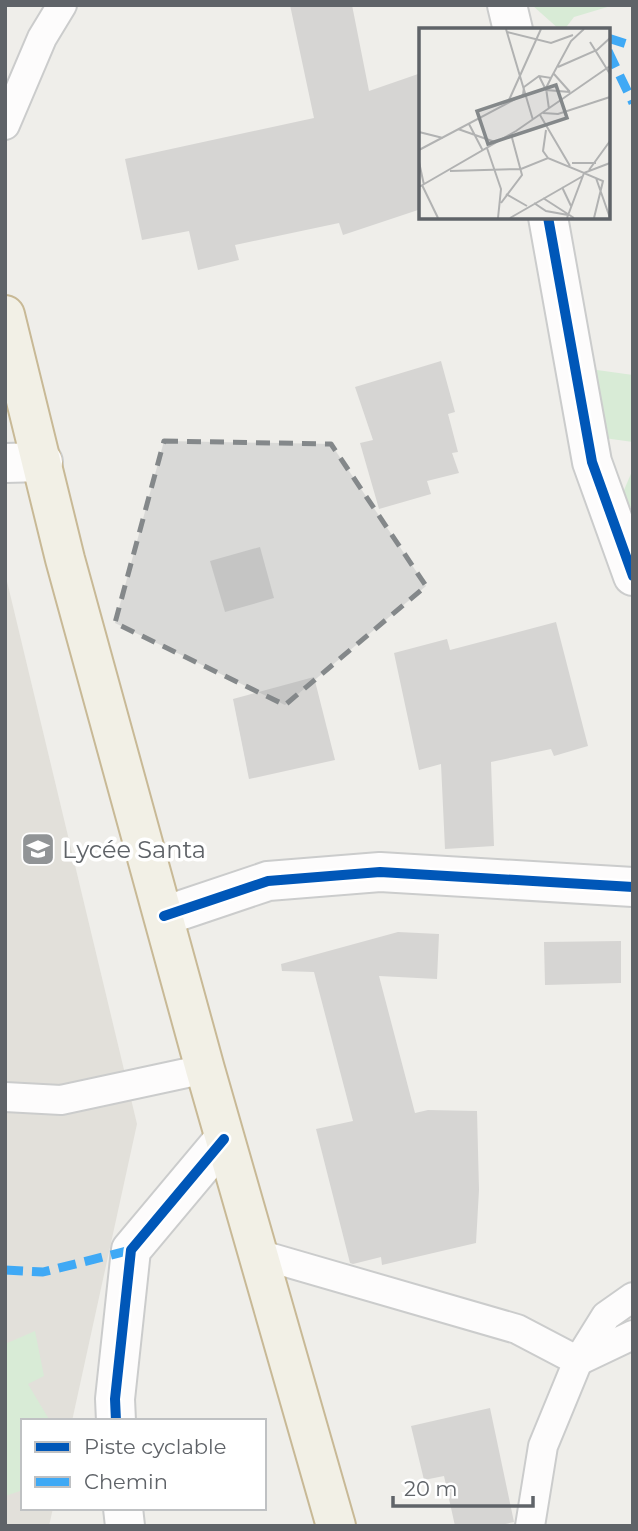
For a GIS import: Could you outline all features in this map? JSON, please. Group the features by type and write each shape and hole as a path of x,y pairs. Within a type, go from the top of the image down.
{"highway":[{"path":"5,314 65,559 224,1139 337,1526"}],"street":[{"path":"507,5 513,28"},
{"path":"548,219 592,462 633,576"},
{"path":"5,463 43,462"},
{"path":"164,916 268,881 380,872 633,887"},
{"path":"116,1419 115,1399 131,1250 224,1139"}],"lane":[{"path":"5,125 42,38 62,5"},
{"path":"5,1097 61,1100 205,1069"},
{"path":"258,1254 517,1329 578,1361"},
{"path":"530,1526 543,1446 578,1361 606,1316 633,1297"},
{"path":"578,1361 633,1335"}],"highlighted area":[{"path":"164,441 331,444 426,586 285,705 115,623"}],"shaded area":[{"name":"Lycée Santa","path":"5,573 137,1124 72,1419 21,1419 21,1510 53,1510 49,1526 5,1526"}],"green space":[{"path":"532,5 614,5 574,17 566,28 558,28"},
{"path":"597,370 633,375 633,442 604,438 583,410"},
{"path":"633,469 633,508 618,504"},
{"path":"35,1331 44,1376 28,1384 49,1419 21,1419 21,1491 5,1496 5,1344"}],"building":[{"path":"290,5 352,5 369,91 419,74 419,210 343,235 339,223 235,245 239,260 198,270 189,231 142,240 125,159 314,118"},
{"path":"441,361 455,412 448,414 458,452 452,453 459,473 427,481 431,494 379,509 360,443 373,440 355,387"},
{"path":"260,547 274,598 225,612 210,561"},
{"path":"556,622 588,746 554,756 551,749 491,762 494,846 445,849 441,764 419,770 394,653 447,639 450,650"},
{"path":"314,677 335,760 249,779 233,699"},
{"path":"398,932 439,934 437,979 379,976 415,1113 428,1110 477,1111 479,1190 476,1243 382,1265 381,1257 353,1264 350,1263 316,1129 353,1121 314,972 282,971 281,964"},
{"path":"621,941 621,983 545,985 544,942"},
{"path":"490,1408 514,1522 496,1526 455,1526 444,1476 424,1480 411,1426"}],"marked path":[{"path":"610,39 633,46"},
{"path":"610,55 633,103"},
{"path":"5,1270 43,1272 131,1250"}],"cycle path":[{"path":"548,219 592,462 633,576"},
{"path":"164,916 268,881 380,872 633,887"},
{"path":"116,1419 115,1399 131,1250 224,1139"}],"place":[{"name":"Lycée Santa","path":"38,849"}]}
